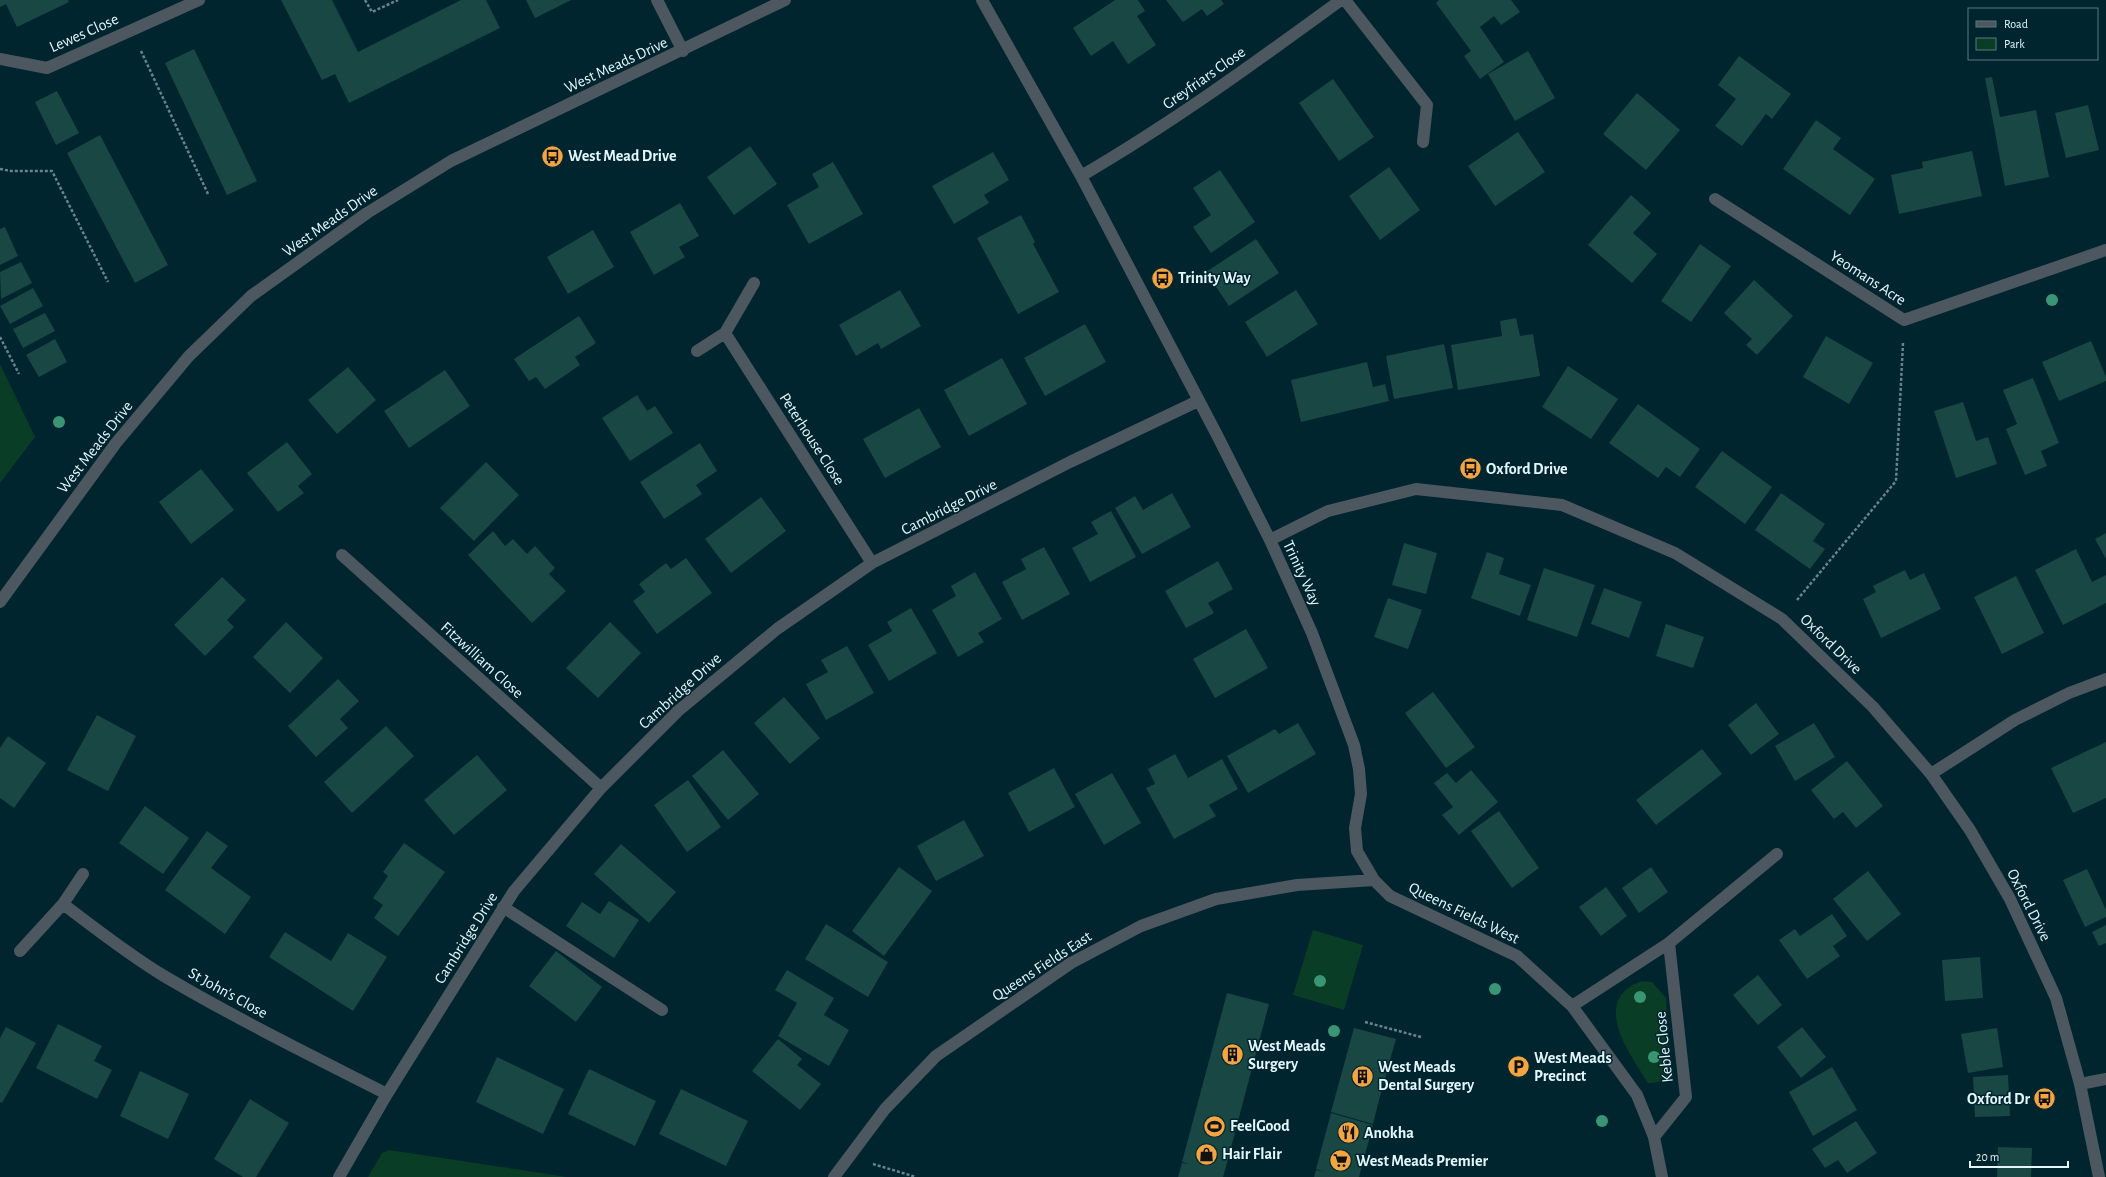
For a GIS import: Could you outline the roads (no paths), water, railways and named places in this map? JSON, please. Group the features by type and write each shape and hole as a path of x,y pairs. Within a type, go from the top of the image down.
{"street":[{"name":"Lewes Close","path":"0,61 47,68 199,0"},
{"path":"657,0 683,51"},
{"name":"West Meads Drive","path":"0,602 116,444 189,356 251,296 367,213 451,161 683,51 785,0"},
{"name":"Trinity Way","path":"982,0 1081,176 1270,540 1312,632 1354,746 1359,769 1361,794 1355,828 1357,851 1374,880"},
{"name":"Greyfriars Close","path":"1081,176 1132,146 1211,95 1342,0"},
{"path":"1345,0 1427,105 1423,142"},
{"name":"Yeomans Acre","path":"1715,199 1904,320 2106,250"},
{"path":"696,351 725,333 754,284"},
{"name":"Peterhouse Close","path":"725,333 872,563"},
{"name":"Cambridge Drive","path":"339,1177 387,1094 503,907 601,788 678,711 777,629 872,563 1070,462 1198,401"},
{"name":"Oxford Drive","path":"1270,540 1328,511 1416,489 1562,506 1675,553 1782,619 1873,707 1931,774 1970,830 2010,899 2056,998 2080,1084 2099,1177"},
{"name":"Fitzwilliam Close","path":"342,556 601,788"},
{"path":"1931,774 2015,720 2069,693 2106,679"},
{"path":"1572,1006 1669,943 1778,854"},
{"path":"20,951 63,904 83,874"},
{"name":"Queens Fields West","path":"1374,880 1390,896 1517,956 1572,1006 1638,1095 1654,1137 1662,1177"},
{"name":"Queens Fields East","path":"834,1177 885,1109 936,1056 1071,963 1141,926 1216,899 1296,886 1374,880"},
{"name":"St John's Close","path":"63,904 105,936 163,975 265,1033 387,1094"},
{"path":"503,907 662,1010"},
{"name":"Keble Close","path":"1654,1137 1686,1097 1669,943"},
{"path":"2080,1084 2106,1079"}],"place":[{"name":"West Mead Drive","path":"553,156"},
{"name":"Trinity Way","path":"1162,278"},
{"name":"Oxford Drive","path":"1470,469"},
{"name":"West Meads Surgery","path":"1233,1055"},
{"name":"West Meads Precinct","path":"1518,1067"},
{"name":"West Meads Dental Surgery","path":"1363,1076"},
{"name":"Oxford Dr","path":"2045,1099"},
{"name":"FeelGood","path":"1214,1126"},
{"name":"Anokha","path":"1348,1133"},
{"name":"Hair Flair","path":"1207,1154"},
{"name":"West Meads Premier","path":"1341,1161"}]}
